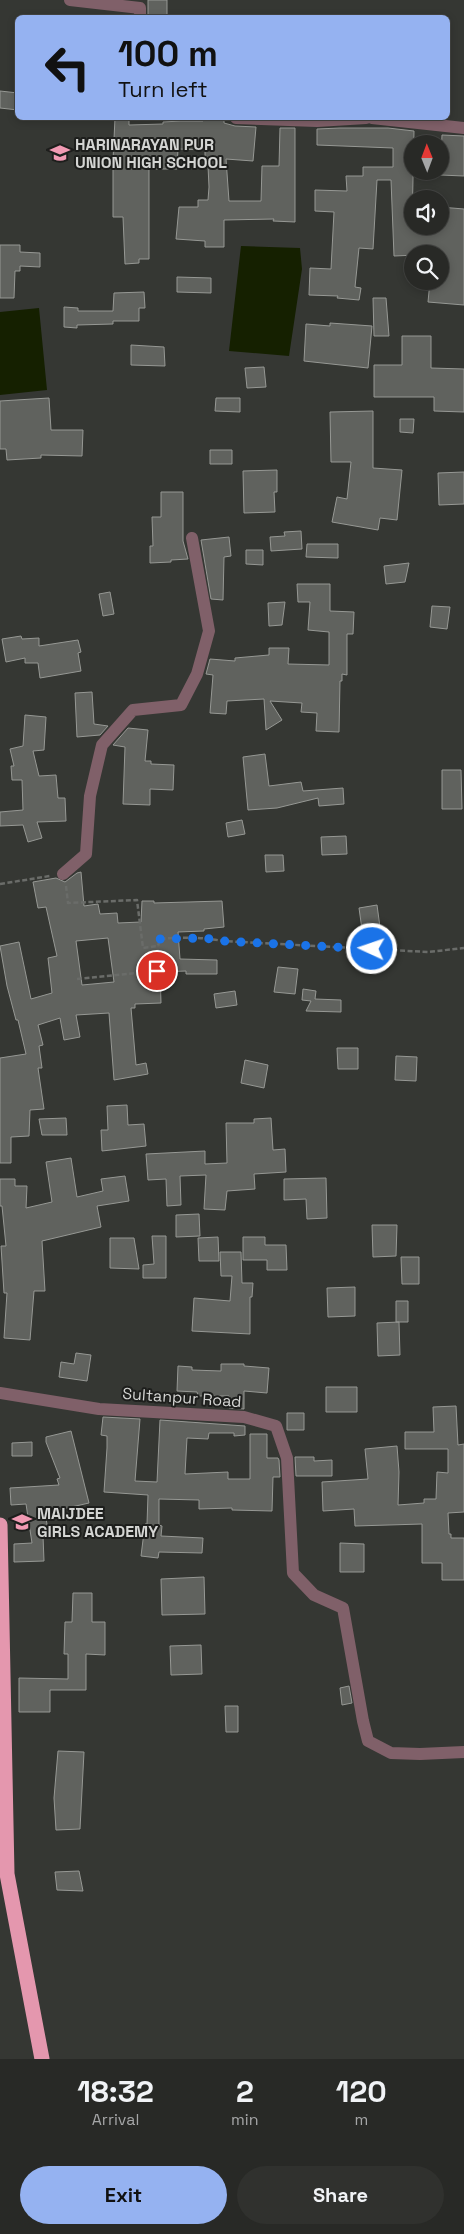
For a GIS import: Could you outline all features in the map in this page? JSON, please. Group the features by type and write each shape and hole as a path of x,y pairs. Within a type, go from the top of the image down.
{"highway":[{"path":"0,1525 4,1639 2,1837 7,1874 42,2059"}],"street":[{"path":"70,0 140,8 140,15"},
{"path":"291,120 334,120"},
{"path":"390,120 464,128"},
{"path":"63,874 86,854 90,796 102,746 133,710 181,705 197,674 209,632 192,538"},
{"name":"Sultanpur Road","path":"0,1393 99,1409 244,1417 276,1426 287,1458 293,1573 314,1595 342,1608 368,1740 391,1753 464,1752"}],"path":[{"path":"0,884 63,874 68,902 137,900 143,948 158,946"},
{"path":"77,980 157,971 160,939 183,937 223,941 428,952 464,948"}],"shaded area":[{"path":"241,246 300,248 302,269 289,356 229,351"},
{"path":"39,308 47,390 0,395 0,312"}],"building":[{"path":"148,0 167,0 167,15 148,15"},
{"path":"0,91 15,93 15,110 0,108"},
{"path":"115,120 129,120 129,125 224,120 224,123 235,126 256,127 253,161 226,159 229,201 261,201 262,166 279,166 280,128 295,128 295,222 273,221 274,219 224,220 224,247 205,247 205,241 176,239 179,207 198,207 198,200 208,200 209,187 208,166 205,166 205,150 178,149 177,169 149,169 149,259 139,259 139,263 125,264 123,217 113,217"},
{"path":"388,128 414,131 414,135 404,135 404,180 413,180 413,190 404,190 404,235 449,235 449,208 464,209 464,305 428,302 429,290 449,290 449,245 404,245 404,256 394,256 391,180 377,180 373,249 359,248 355,287 361,288 359,300 337,298 338,296 309,295 310,268 331,269 334,212 315,211 315,190 347,191 346,176 363,176 363,167 393,167 393,148 317,145 317,129"},
{"path":"449,135 464,136 464,176 449,175"},
{"path":"0,245 20,245 20,252 40,253 40,267 20,266 20,271 15,271 14,298 0,298"},
{"path":"177,277 211,278 211,293 177,292"},
{"path":"144,292 145,308 139,308 139,321 113,321 113,324 77,325 77,328 64,327 64,307 78,308 78,311 113,311 114,293"},
{"path":"373,298 386,298 389,336 374,336"},
{"path":"330,323 372,326 368,368 304,361 306,324 330,326"},
{"path":"402,336 431,336 431,368 464,369 464,412 434,411 434,397 374,397 374,365 402,365"},
{"path":"131,345 164,347 165,366 131,365"},
{"path":"264,367 266,387 247,388 245,368"},
{"path":"49,398 51,430 83,430 82,456 41,455 41,458 7,460 6,449 0,449 0,401"},
{"path":"216,398 240,398 240,412 215,411"},
{"path":"373,411 373,468 402,470 397,520 380,518 378,530 332,522 337,497 347,499 351,462 331,462 330,412"},
{"path":"400,419 414,419 413,433 400,432"},
{"path":"210,450 232,450 232,464 210,464"},
{"path":"277,470 277,492 274,492 275,512 244,513 243,471"},
{"path":"464,472 464,504 439,505 438,473"},
{"path":"161,492 183,492 183,541 188,559 150,563 150,546 153,546 152,517 161,517"},
{"path":"301,531 302,549 271,551 270,537 285,536 284,532"},
{"path":"229,537 231,556 224,557 223,600 211,599 201,540"},
{"path":"307,544 338,544 338,558 306,557"},
{"path":"246,550 263,550 263,565 246,564"},
{"path":"409,563 405,582 386,584 384,566"},
{"path":"297,584 330,584 330,611 354,612 353,634 347,634 347,675 342,674 342,681 340,681 339,732 316,731 317,713 301,712 302,703 270,701 282,720 266,730 264,699 227,701 226,714 210,713 213,675 206,674 210,659 235,661 235,658 269,655 269,648 289,648 288,664 329,665 329,632 308,630 310,602 298,602"},
{"path":"110,592 114,614 103,616 99,594"},
{"path":"285,602 282,625 269,626 268,603"},
{"path":"432,606 450,607 447,629 430,627"},
{"path":"21,636 22,639 39,638 39,646 78,640 81,652 78,653 81,671 40,678 38,663 25,663 25,658 6,662 2,639"},
{"path":"92,692 94,724 108,726 100,735 77,737 75,693"},
{"path":"25,715 46,717 44,750 33,751 39,776 56,775 58,798 65,798 66,821 37,822 42,838 28,842 23,825 0,826 0,812 23,810 22,780 12,780 11,766 14,766 10,749 23,746"},
{"path":"128,728 148,730 145,761 151,761 151,764 174,765 173,790 150,789 150,805 123,804 125,747 113,745"},
{"path":"265,754 269,786 301,782 303,791 343,788 344,804 319,806 318,798 277,808 248,810 243,757"},
{"path":"442,770 461,770 462,809 442,809"},
{"path":"242,820 245,834 228,837 226,823"},
{"path":"346,836 347,854 322,855 321,837"},
{"path":"265,855 283,855 284,871 266,872"},
{"path":"81,872 84,906 98,904 100,914 117,913 118,923 141,922 142,901 154,901 154,903 222,901 224,927 204,929 204,931 178,932 180,959 217,960 217,974 186,974 186,971 160,972 161,1003 135,1004 135,1008 131,1008 136,1065 146,1063 148,1074 114,1080 109,1013 76,1015 80,1037 64,1040 60,1018 38,1025 43,1045 39,1046 42,1068 38,1068 44,1109 30,1110 29,1136 11,1137 11,1163 0,1163 0,1058 26,1054 7,986 0,946 19,942 31,999 52,993 48,958 57,956 46,907 38,908 33,882 56,878 65,882","holes":["108,938 114,982 82,985 76,941"]},
{"path":"377,905 382,942 364,944 359,908"},
{"path":"278,967 298,969 295,994 274,992"},
{"path":"303,989 316,991 315,999 341,1000 341,1012 306,1011 311,1001 302,1000"},
{"path":"235,991 237,1005 216,1008 214,994"},
{"path":"337,1048 358,1048 358,1069 338,1069"},
{"path":"396,1056 417,1057 416,1081 395,1080"},
{"path":"245,1060 268,1065 264,1088 241,1083"},
{"path":"127,1105 128,1125 144,1124 146,1146 102,1151 101,1130 108,1130 107,1106"},
{"path":"66,1118 67,1135 42,1135 39,1119"},
{"path":"271,1118 273,1150 285,1149 286,1172 254,1174 255,1189 227,1191 225,1210 204,1209 206,1175 180,1176 181,1205 167,1206 166,1179 148,1180 146,1154 205,1151 205,1164 227,1163 226,1123 254,1123 254,1119"},
{"path":"71,1158 77,1197 103,1191 101,1179 125,1176 129,1201 97,1206 101,1227 42,1241 45,1291 34,1291 30,1340 4,1338 7,1293 4,1293 1,1246 6,1246 2,1206 0,1206 0,1179 15,1179 15,1186 27,1186 26,1208 52,1202 46,1162"},
{"path":"326,1178 327,1218 307,1219 306,1199 284,1200 284,1179"},
{"path":"199,1214 200,1236 176,1237 176,1215"},
{"path":"372,1225 397,1225 396,1256 373,1257"},
{"path":"152,1236 166,1236 166,1278 143,1278 143,1265 154,1264"},
{"path":"218,1237 219,1261 199,1261 198,1238"},
{"path":"243,1237 265,1237 265,1245 286,1245 287,1270 267,1270 267,1260 243,1260"},
{"path":"110,1238 134,1238 139,1269 110,1268"},
{"path":"220,1252 241,1252 242,1283 253,1283 252,1297 250,1297 250,1334 192,1331 194,1298 230,1301 232,1276 221,1276"},
{"path":"401,1257 419,1257 419,1284 402,1284"},
{"path":"355,1287 355,1316 328,1317 327,1288"},
{"path":"396,1301 408,1301 408,1322 396,1322"},
{"path":"399,1322 400,1355 378,1356 377,1323"},
{"path":"76,1353 91,1355 87,1381 59,1377 61,1362 74,1364"},
{"path":"221,1364 244,1364 244,1366 269,1368 267,1393 244,1391 244,1409 229,1408 229,1396 198,1396 197,1392 177,1391 178,1366 192,1367 192,1370 221,1371"},
{"path":"326,1387 357,1387 357,1412 326,1412"},
{"path":"456,1406 458,1445 464,1444 464,1512 448,1513 449,1534 451,1534 451,1538 464,1538 464,1580 442,1580 442,1563 422,1563 422,1524 355,1526 354,1509 323,1511 322,1482 368,1479 365,1449 397,1446 399,1472 398,1505 424,1503 424,1499 436,1499 437,1472 448,1473 448,1449 405,1449 405,1432 434,1432 433,1407"},
{"path":"287,1413 304,1413 304,1430 287,1430"},
{"path":"103,1417 140,1419 135,1481 157,1482 160,1420 245,1426 245,1435 234,1436 234,1433 209,1433 208,1439 187,1438 185,1474 228,1472 228,1479 250,1479 250,1434 267,1434 267,1458 278,1458 279,1460 280,1477 273,1477 272,1511 232,1510 232,1508 199,1509 199,1500 159,1499 159,1525 162,1526 161,1536 203,1538 202,1553 159,1552 158,1558 141,1556 145,1524 147,1524 148,1495 104,1492 107,1436 101,1435"},
{"path":"71,1431 89,1503 45,1513 49,1535 43,1536 44,1561 14,1562 14,1544 32,1543 26,1504 11,1505 10,1488 59,1485 57,1479 60,1478 46,1442 46,1437"},
{"path":"32,1442 32,1456 12,1456 12,1443"},
{"path":"295,1457 314,1457 314,1461 332,1460 332,1476 296,1476"},
{"path":"340,1543 364,1544 364,1572 340,1572"},
{"path":"204,1577 205,1614 162,1615 161,1579"},
{"path":"73,1593 92,1593 92,1622 105,1622 105,1655 86,1654 86,1690 50,1690 50,1712 19,1712 19,1678 68,1679 68,1654 64,1654 65,1622 72,1622"},
{"path":"201,1645 202,1674 171,1675 170,1646"},
{"path":"349,1686 352,1703 342,1705 340,1688"},
{"path":"225,1706 238,1706 238,1732 226,1732"},
{"path":"58,1751 84,1752 80,1829 56,1830 54,1798"},
{"path":"79,1871 83,1891 57,1890 55,1872"}],"place":[{"name":"HARINARAYAN PUR UNION HIGH SCHOOL","path":"60,153"},
{"name":"MAIJDEE GIRLS ACADEMY","path":"22,1522"}],"route":[{"path":"157,971 160,939 205,938 223,941 372,949"}]}
